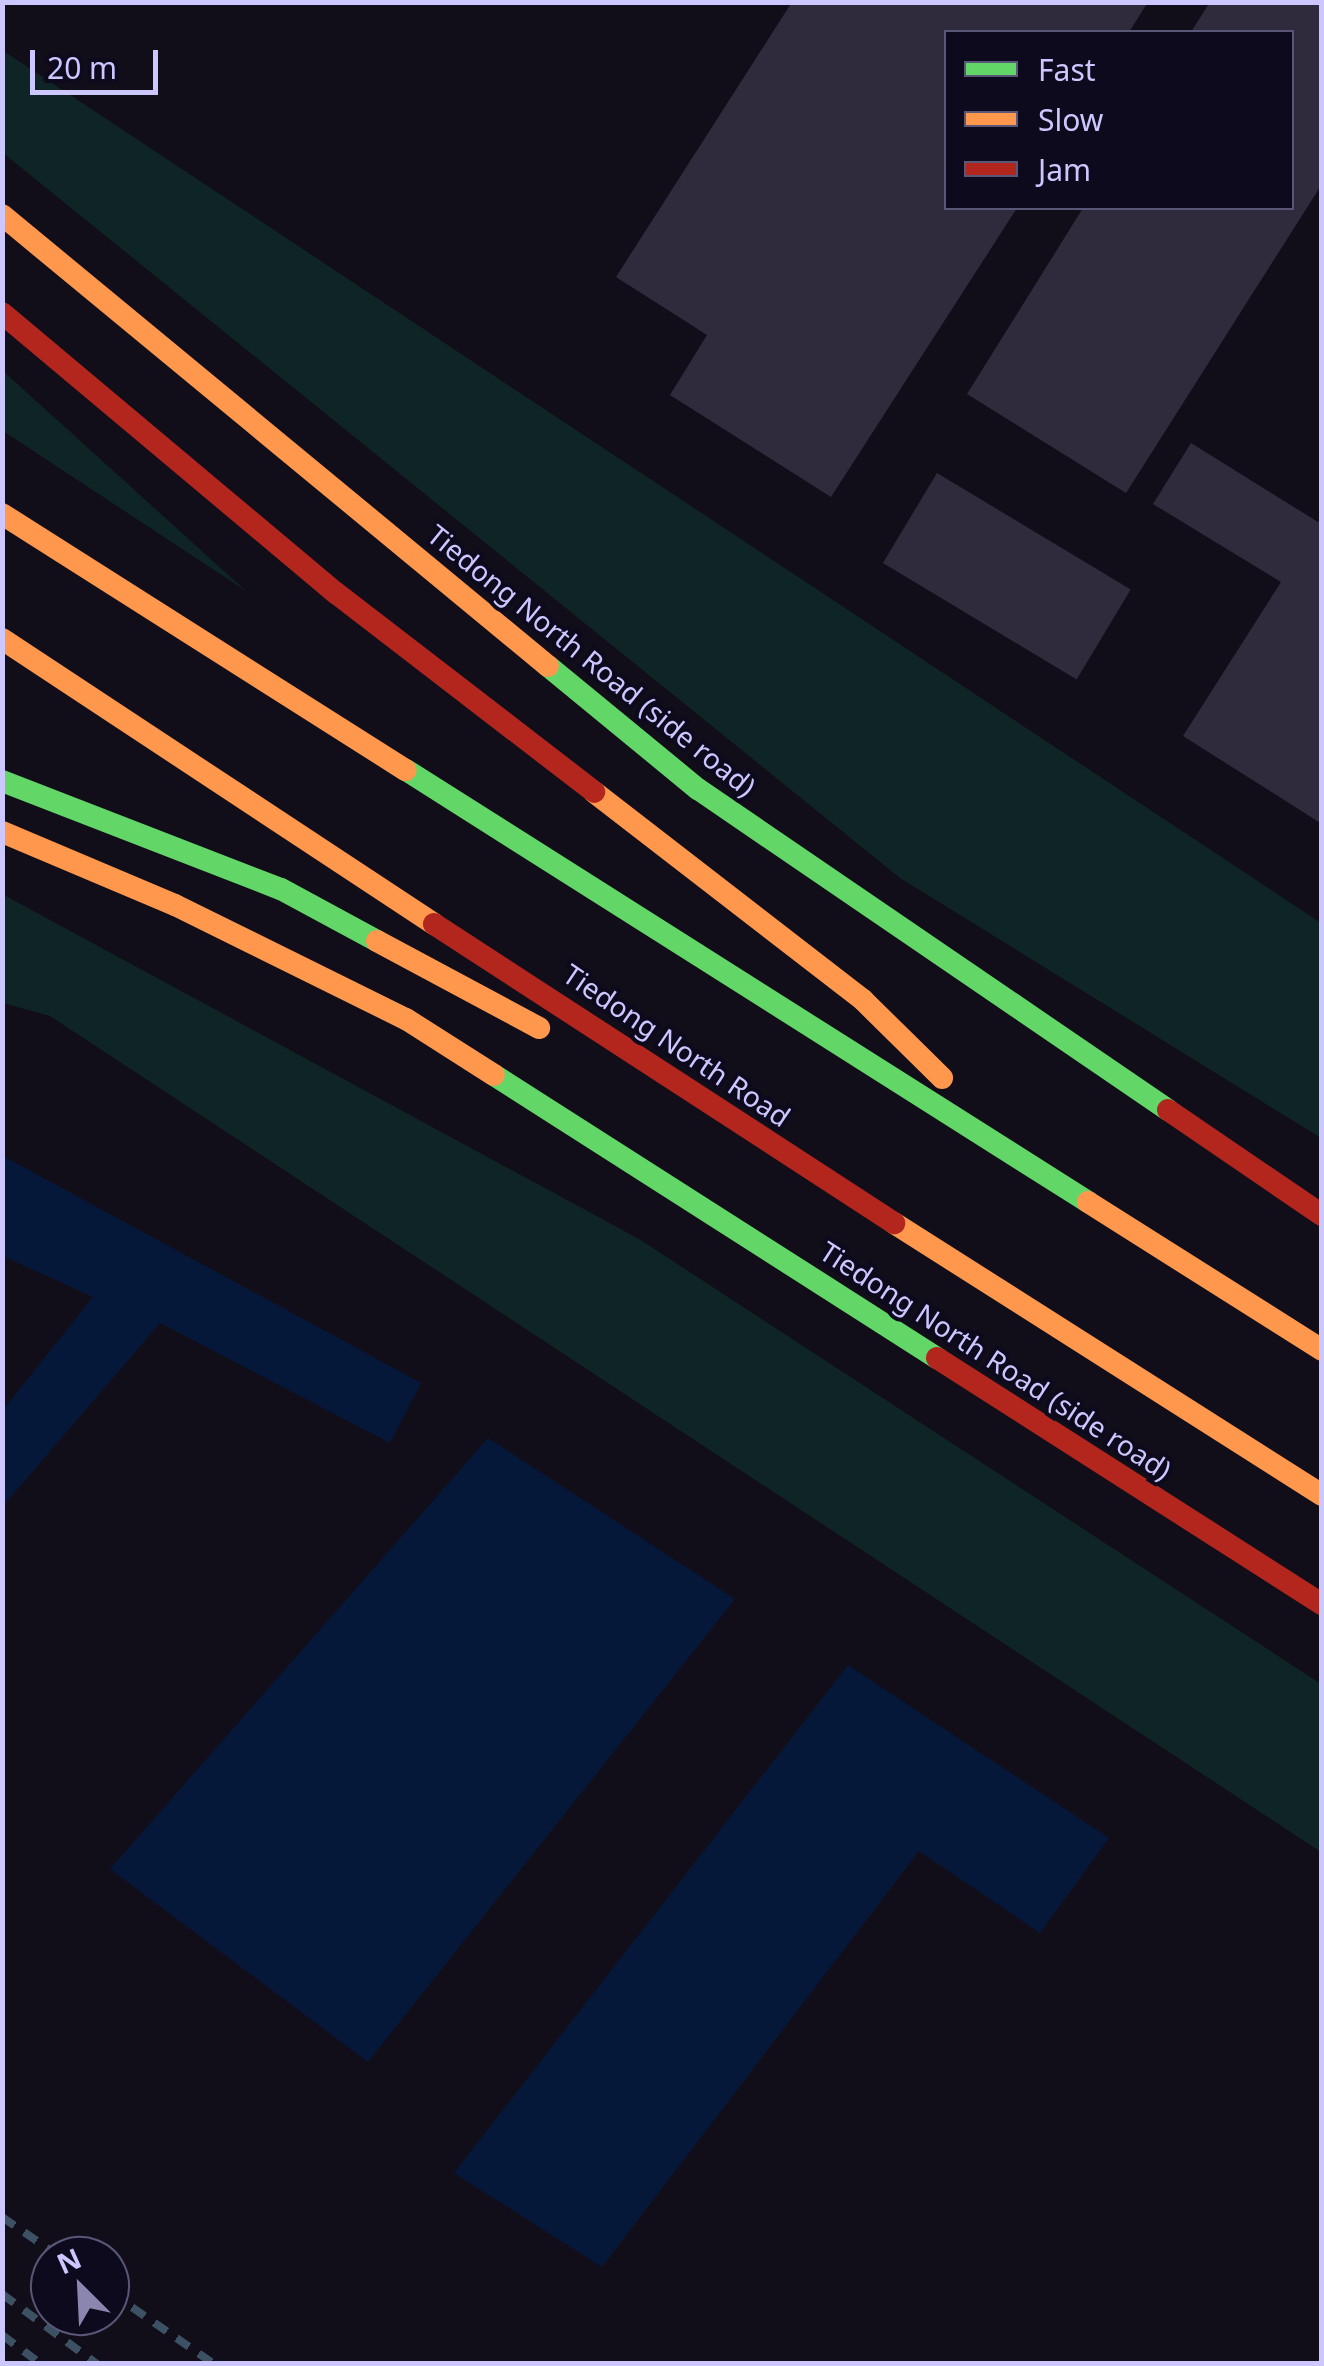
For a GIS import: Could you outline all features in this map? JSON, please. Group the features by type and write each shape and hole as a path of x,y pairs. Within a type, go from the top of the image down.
{"main road":[{"name":"Tiedong North Road (side road)","path":"2,216 698,789 1322,1214"},
{"path":"2,313 336,594 863,1000 1019,1154"},
{"path":"2,514 1019,1154 1322,1350"},
{"name":"Tiedong North Road","path":"2,639 734,1122 1322,1495"},
{"path":"2,781 281,889 567,1042 734,1122"},
{"name":"Tiedong North Road (side road)","path":"2,832 175,905 406,1019 1322,1604"}],"green space":[{"path":"2,50 1321,923 1321,1138 900,878 3,153"},
{"path":"3,371 246,591 3,431"},
{"path":"2,894 639,1239 1321,1684 1321,1852 50,1016 3,1003"}],"water":[{"path":"3,1156 421,1383 390,1443 160,1323 3,1506 3,1410 93,1297 3,1256"},
{"path":"488,1438 735,1599 368,2062 110,1869"},
{"path":"848,1665 1109,1838 1040,1933 919,1851 602,2267 454,2173"}],"building":[{"path":"792,2 1148,2 1130,30 944,30 944,210 1016,210 831,497 670,395 707,335 616,277"},
{"path":"1210,2 1322,2 1322,184 1126,493 967,394 1082,210 1294,210 1294,30 1192,30"},
{"path":"1191,443 1318,522 1322,516 1322,824 1183,736 1281,582 1153,504"},
{"path":"937,473 1131,589 1077,679 883,563"}],"railway":[{"path":"2,2217 30,2236"},
{"path":"2,2294 97,2364"},
{"path":"130,2306 214,2364"},
{"path":"2,2335 41,2364"}],"traffic: fast":[{"path":"548,666 698,789 1168,1110"},
{"path":"406,770 1088,1202"},
{"path":"2,781 281,889 377,941"},
{"path":"494,1075 937,1358"}],"traffic: slow":[{"path":"2,215 548,666"},
{"path":"2,514 406,770"},
{"path":"2,639 434,924"},
{"path":"594,792 863,1000 942,1078"},
{"path":"2,832 175,905 406,1019 494,1075"},
{"path":"377,941 539,1028"},
{"path":"1088,1202 1322,1350"},
{"path":"894,1223 1322,1495"}],"traffic: jam":[{"path":"2,313 336,593 594,792"},
{"path":"434,924 894,1223"},
{"path":"1168,1110 1322,1215"},
{"path":"937,1358 1322,1604"}]}
